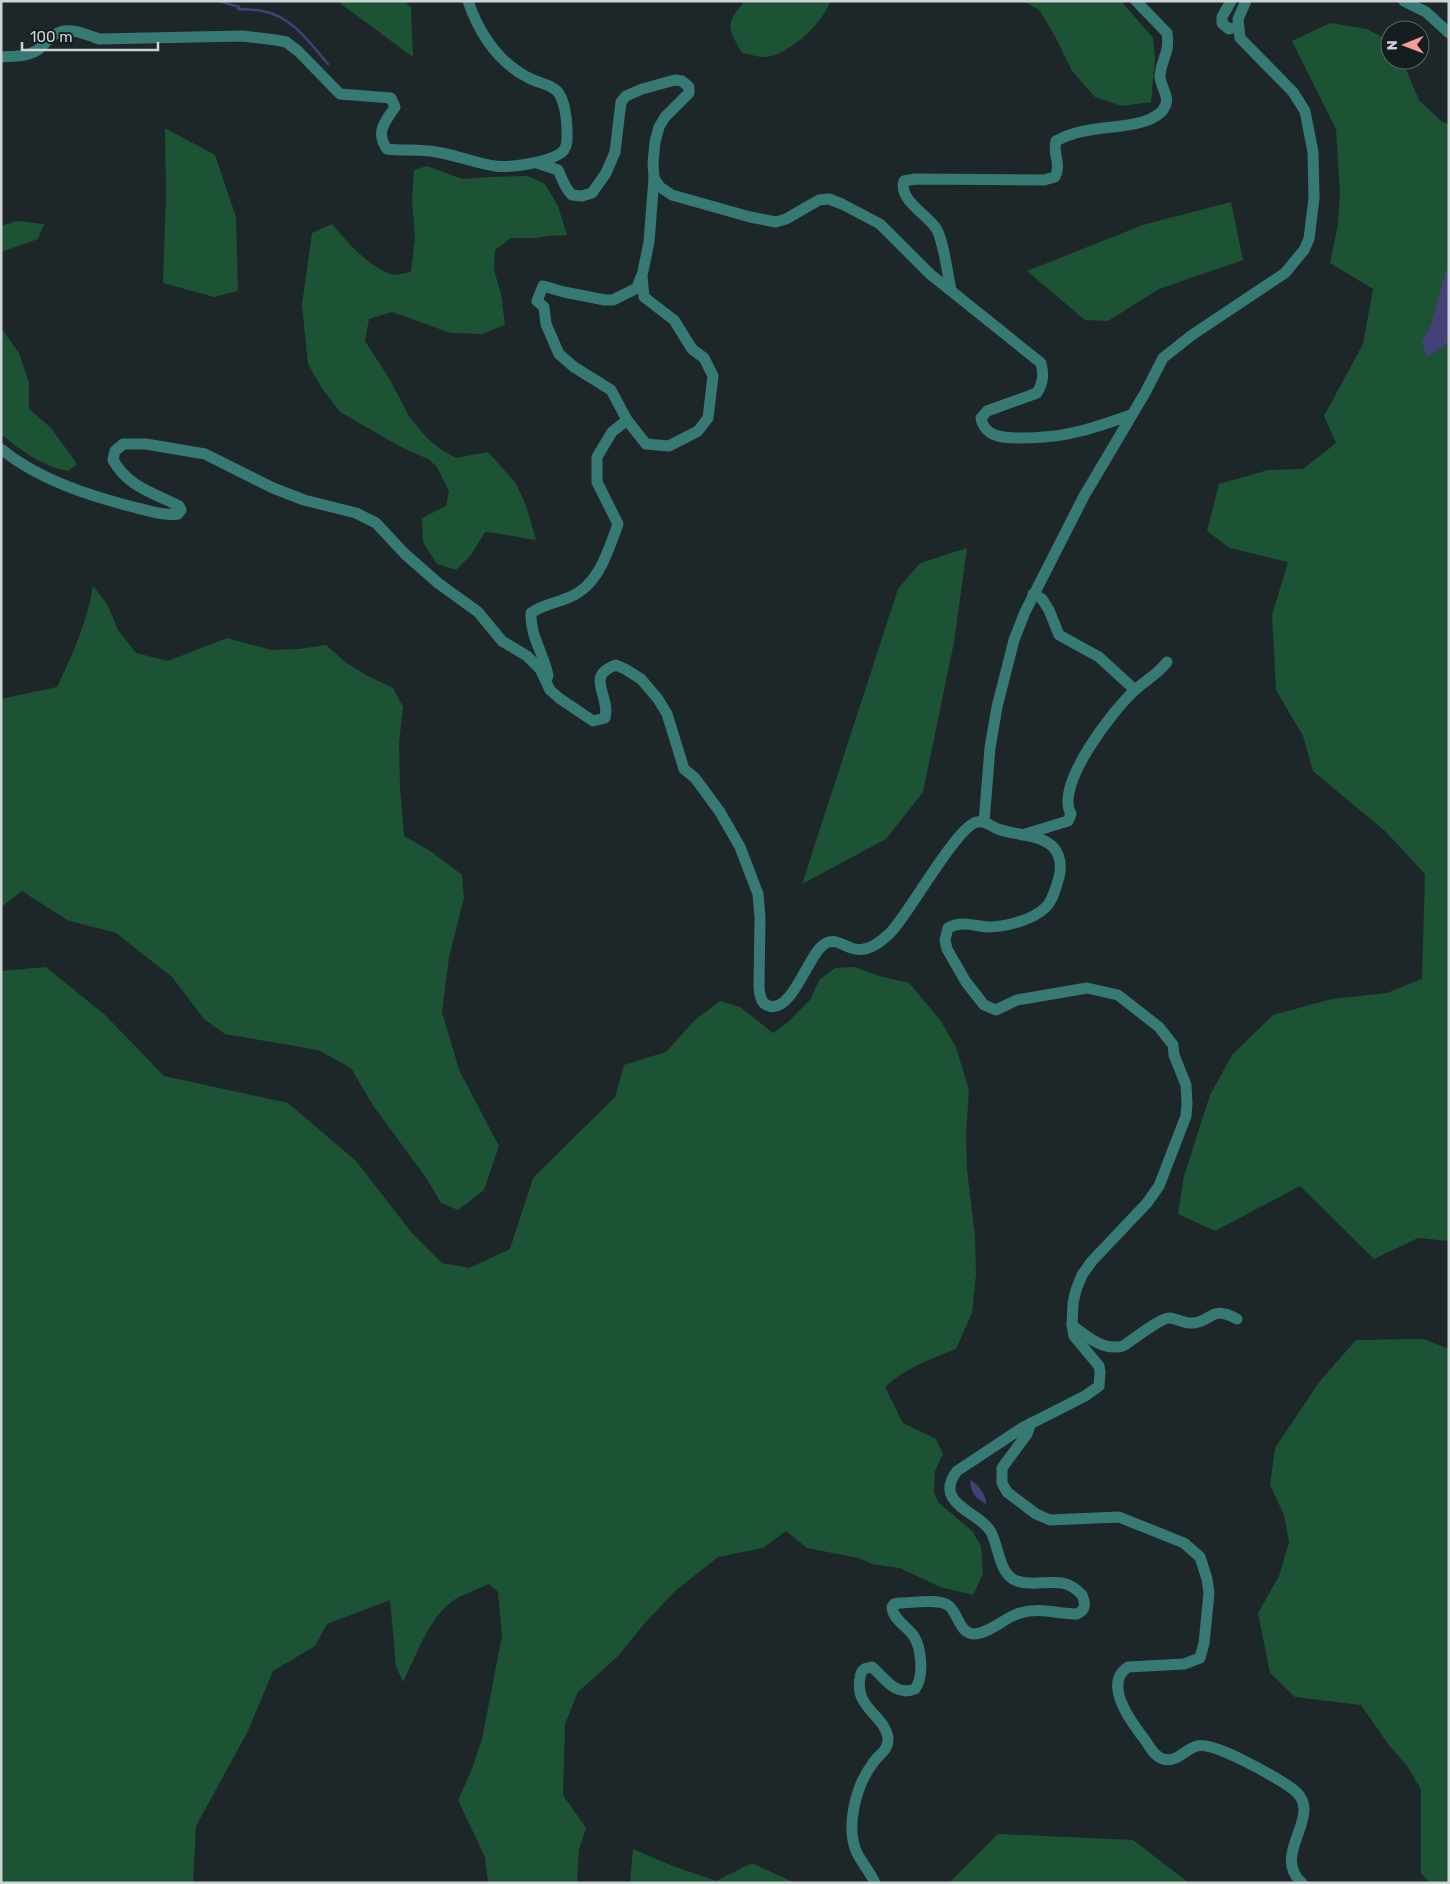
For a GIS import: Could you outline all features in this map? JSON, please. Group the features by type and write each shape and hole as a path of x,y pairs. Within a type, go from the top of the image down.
{"street":[{"path":"1,57 21,56 37,50 60,32 76,32 99,39 242,36 276,40 286,42 298,51 340,94 391,98 395,107 381,132 382,142 387,149 434,151 496,166 537,163 563,151 567,143 567,128 559,93 550,85 536,82 520,74 501,59 488,43 468,1"},
{"path":"951,290 937,228 915,207 904,193 902,186 904,181 915,178 1044,180 1056,177 1059,169 1054,148 1056,141 1066,136 1096,129 1137,124 1157,116 1166,107 1167,100 1160,77 1167,54 1167,33 1136,1"},
{"path":"1232,1 1222,17 1222,23 1229,29 1238,27"},
{"path":"984,822 990,748 997,707 1014,640 1033,594 1084,496 1163,358 1192,335 1285,273 1304,250 1309,239 1314,198 1313,152 1306,111 1292,92 1240,38 1238,19 1246,1"},
{"path":"1404,1 1426,12 1449,33"},
{"path":"537,163 558,170 562,177 564,188 572,195 582,196 592,193 606,174 615,152 621,102 626,96 642,89 675,80 682,81 690,87 689,93 665,117 655,142 651,227 642,276 637,288 613,300 564,292 543,286 537,301 544,307 546,324 559,354 574,367 611,390 627,420 646,444 669,446 698,431 708,418 713,376 704,358 692,349 674,320 644,297 642,276"},
{"path":"654,178 660,187 672,195 750,217 776,222 786,219 819,200 829,199 880,224 930,274 1041,364 1043,374 1041,386 1036,393 988,411 981,418 986,429 994,435 1014,437 1074,433 1131,415"},
{"path":"550,690 546,668 530,626 531,613 541,605 584,591 605,559 618,524 597,482 597,457 612,432 627,420"},
{"path":"1,449 24,465 72,488 167,515 178,514 181,510 179,506 132,483 117,468 113,460 117,447 123,444 146,444 205,454 273,488 304,500 356,513 376,523 405,554 478,612 502,641 527,656 540,669 550,690 593,721 605,718 607,709 599,683 601,674 606,668 616,664 641,679 658,698 667,714 684,769 695,778 720,812 740,847 749,868 758,894 760,917 759,988 761,1000 766,1006 774,1008 783,1004 806,974 820,947 829,941 837,941 857,950 866,949 874,946 891,932 906,914 964,829 975,822 984,822 998,829 1039,839 1052,846 1060,859 1060,873 1054,894 1046,908 1019,922 989,927 954,924 948,928 945,940 947,949 966,982 984,1005 996,1010 1017,1000 1087,988 1118,995 1159,1027 1173,1045 1174,1055 1186,1085 1187,1103 1184,1122 1159,1186 1146,1203 1092,1261 1082,1275 1073,1303 1072,1325 1074,1336 1099,1366 1099,1386 1085,1396 1031,1423 957,1472 950,1484 954,1500 963,1510 986,1525 995,1542 1004,1570 1010,1576 1017,1581 1070,1585 1082,1595 1085,1607 1083,1611 1077,1614 1034,1610 1018,1613 974,1634 962,1626 950,1606 942,1602 894,1604 892,1612 915,1638 919,1656 920,1677 915,1689 900,1691 893,1688 872,1667 865,1668 860,1678 858,1687 860,1696 886,1730 888,1738 887,1746 873,1763 866,1776 858,1794 852,1816 853,1840 857,1853 874,1883"},
{"path":"1033,594 1042,599 1059,634 1099,657 1135,690"},
{"path":"1021,835 1068,821 1070,814 1067,808 1068,794 1075,772 1099,733 1135,690 1161,670 1167,662"},
{"path":"1072,1325 1090,1339 1102,1345 1118,1347 1124,1346 1160,1320 1169,1318 1194,1323 1215,1314 1226,1313 1237,1319"},
{"path":"1031,1423 1027,1434 1004,1463 1001,1474 1002,1483 1007,1492 1025,1507 1044,1518 1058,1521 1105,1516 1119,1517 1184,1543 1200,1557 1209,1593 1204,1643 1200,1658 1184,1664 1128,1667 1120,1678 1118,1690 1120,1700 1126,1714 1137,1730 1156,1755 1162,1759 1177,1758 1202,1745 1232,1755 1272,1776 1300,1796 1304,1804 1304,1817 1291,1855 1290,1865 1294,1876 1302,1883"}],"green space":[{"path":"337,1 404,1 411,7 413,57"},
{"path":"745,1 830,1 821,19 804,37 774,55 759,57 742,53 731,31 731,21"},
{"path":"1024,1 1121,1 1153,38 1155,59 1151,102 1122,106 1095,97 1072,71 1040,11"},
{"path":"1330,23 1367,29 1380,36 1380,70 1406,70 1419,100 1442,122 1449,124 1449,1241 1418,1238 1374,1259 1300,1186 1215,1231 1178,1214 1184,1176 1210,1095 1232,1055 1273,1015 1332,999 1387,993 1422,979 1425,874 1386,832 1313,771 1303,736 1276,690 1272,615 1288,562 1230,548 1207,531 1219,484 1268,470 1303,469 1336,443 1324,416 1363,344 1373,289 1330,263 1338,224 1340,193 1336,129 1292,41"},
{"path":"165,128 215,155 236,217 238,291 214,297 163,283 166,195"},
{"path":"427,166 462,179 528,176 545,184 558,206 567,235 511,238 495,250 494,270 501,294 505,325 482,334 451,333 392,312 369,319 365,341 390,380 410,418 427,438 440,449 456,458 488,452 515,482 526,505 536,540 485,532 471,555 456,570 437,564 423,542 422,518 446,506 449,491 437,467 428,459 401,447 340,412 321,387 308,364 302,305 312,233 332,224 351,246 383,271 393,275 411,272 415,237 412,200 414,170"},
{"path":"1231,202 1243,260 1159,289 1108,321 1085,320 1027,271 1143,225"},
{"path":"17,221 44,224 38,239 1,252 1,226"},
{"path":"1,328 19,353 29,383 29,409 51,428 77,464 68,471 49,466 32,457 1,434"},
{"path":"967,548 954,642 923,792 886,839 802,884 898,589 920,563"},
{"path":"93,586 107,604 118,630 136,653 168,661 227,638 271,650 299,649 326,645 344,661 364,674 393,688 403,707 399,742 404,836 430,851 462,875 464,898 449,957 442,1012 459,1070 499,1146 484,1190 458,1210 441,1203 427,1179 372,1104 351,1068 318,1050 225,1034 204,1019 172,977 116,933 67,920 22,891 1,907 1,699 57,687 79,638"},
{"path":"46,967 105,1015 164,1076 288,1103 356,1161 412,1233 442,1263 469,1268 510,1249 533,1178 615,1097 624,1065 666,1052 695,1020 720,1001 740,1007 773,1033 788,1022 810,1000 819,980 835,968 855,967 879,976 909,983 941,1021 956,1047 969,1090 966,1134 967,1170 975,1236 976,1274 972,1313 956,1349 910,1369 885,1387 903,1423 936,1439 943,1454 935,1471 934,1492 938,1502 973,1532 981,1546 983,1574 973,1595 940,1587 900,1568 872,1564 858,1558 807,1548 786,1531 763,1548 718,1557 675,1591 644,1624 618,1656 578,1692 565,1724 563,1795 586,1828 579,1849 577,1883 488,1883 485,1857 458,1800 472,1769 482,1739 502,1636 498,1592 489,1584 457,1598 447,1605 431,1625 403,1682 396,1666 390,1600 327,1624 315,1646 273,1671 248,1731 196,1826 193,1883 1,1883 1,971"},
{"path":"1424,1339 1449,1349 1449,1883 1429,1883 1421,1873 1421,1790 1408,1767 1388,1744 1361,1705 1295,1697 1270,1673 1258,1613 1279,1576 1289,1542 1284,1515 1270,1485 1275,1448 1320,1381 1356,1340"},
{"path":"998,1834 1133,1840 1189,1883 949,1883"},
{"path":"633,1849 716,1881 752,1863 795,1883 630,1883"}],"shaded area":[{"path":"1449,269 1449,341 1427,357 1422,341 1431,325 1446,271"},
{"path":"970,1480 981,1490 986,1504 974,1495"}],"waterway":[{"path":"219,1 239,7 238,9 262,11 282,18 299,31 328,64"}]}
